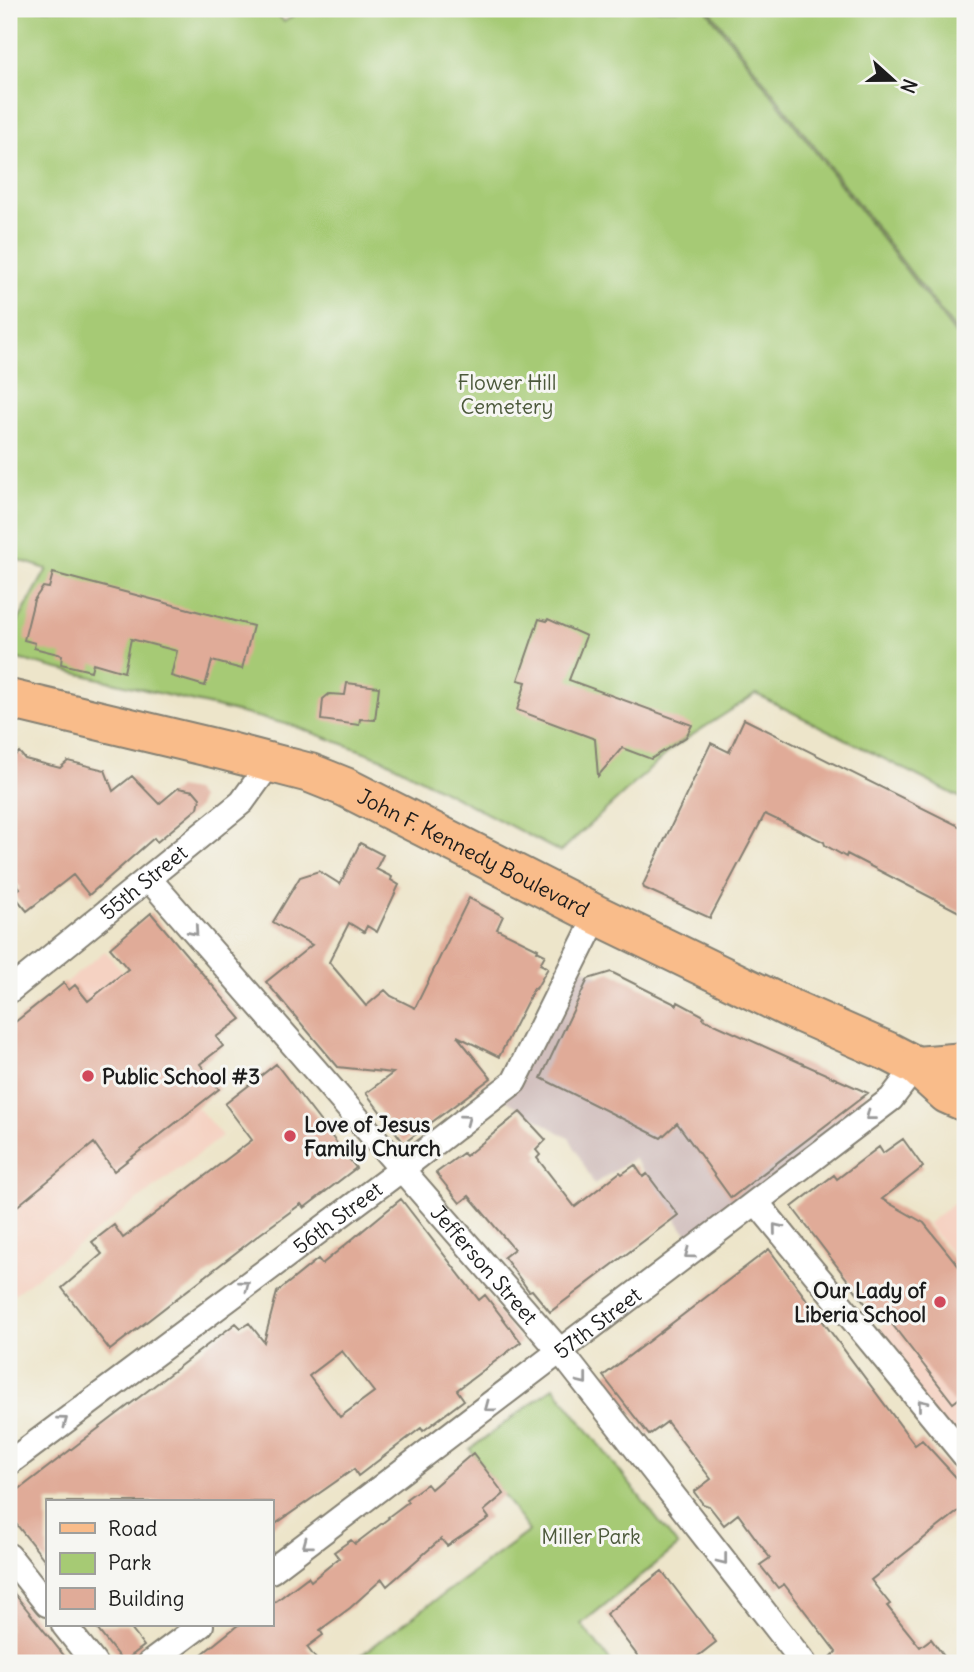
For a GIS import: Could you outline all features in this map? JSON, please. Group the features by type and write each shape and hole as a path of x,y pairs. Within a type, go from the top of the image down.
{"main road":[{"name":"John F. Kennedy Boulevard","path":"9,699 310,773 345,787 597,915 915,1066 947,1094 965,1102"},
{"name":"John F. Kennedy Boulevard","path":"915,1066 965,1062"}],"street":[{"name":"55th Street","path":"9,991 242,802 270,764"},
{"name":"Jefferson Street","path":"149,879 560,1351 804,1663"},
{"name":"56th Street","path":"9,1462 402,1169 514,1082 597,915"},
{"name":"57th Street","path":"273,1570 891,1099 915,1066"},
{"path":"757,1203 965,1456"},
{"path":"9,1556 46,1603"},
{"path":"65,1626 94,1663"},
{"path":"150,1663 200,1626"}],"shaded area":[{"name":"Public School #3","path":"105,951 170,1027 146,1047 222,1136 9,1298 9,1029"},
{"path":"563,959 881,1108 697,1249 634,1158 594,1184 570,1139 504,1099"},
{"name":"Our Lady of Liberia School","path":"965,1194 965,1456 868,1339 961,1265 927,1224"}],"green space":[{"name":"Flower Hill Cemetery","path":"9,9 273,9 284,22 303,9 706,9 965,347 965,800 756,694 674,747 560,852 381,758 294,726 9,657 9,638 47,569 9,557"},
{"path":"709,9 965,9 965,343"},
{"name":"Miller Park","path":"554,1387 678,1546 581,1624 612,1663 350,1663 529,1531 470,1449"}],"building":[{"path":"53,573 253,626 242,669 212,661 205,686 171,676 177,651 131,639 124,672 93,663 91,671 61,664 62,655 34,648 35,643 24,640 34,600 43,587 49,588"},
{"path":"539,619 548,619 586,636 569,680 692,725 686,737 651,759 622,748 598,776 595,739 517,710 526,682 518,680"},
{"path":"347,683 379,687 375,720 360,719 359,725 321,720 323,699 329,694 345,695"},
{"path":"744,719 965,829 965,915 765,814 710,918 644,888 643,885 711,743 729,752"},
{"path":"19,752 25,759 60,768 68,761 105,770 113,791 132,776 159,804 178,788 194,791 200,798 198,808 157,842 154,838 89,895 73,875 27,911 13,894 20,888 9,874 9,760"},
{"path":"360,843 383,855 376,869 392,877 391,880 399,885 377,932 367,926 364,932 349,923 329,962 366,1006 385,990 415,1008 469,898 503,916 497,929 538,949 537,951 545,955 540,964 548,968 536,989 534,988 499,1057 457,1036 491,1078 404,1143 366,1093 393,1073 338,1067 266,982 312,945 273,922 300,877 319,871 340,884"},
{"name":"Public School #3","path":"151,913 241,1019 216,1037 223,1046 200,1064 219,1089 114,1171 94,1143 9,1213 9,1027 64,983 69,990 75,985 88,1001 128,969 110,948"},
{"path":"611,972 677,1005 678,1002 704,1016 703,1019 868,1093 731,1198 677,1123 661,1138 541,1078 588,979"},
{"path":"276,1064 356,1168 304,1208 301,1204 260,1234 110,1350 62,1288 102,1254 92,1242 114,1225 123,1238 252,1140 225,1104"},
{"path":"520,1112 546,1140 536,1150 540,1155 537,1158 575,1207 620,1172 622,1174 635,1165 643,1177 647,1174 678,1215 550,1312 532,1290 529,1291 504,1257 514,1249 469,1196 460,1203 436,1173 463,1153 466,1156"},
{"path":"903,1139 923,1167 882,1199 924,1223 965,1274 965,1394 953,1403 888,1319 881,1324 792,1207 834,1175 837,1179 879,1147 883,1153"},
{"path":"401,1199 479,1300 485,1295 521,1342 457,1390 464,1400 423,1431 421,1428 358,1476 354,1469 273,1526 273,1500 46,1500 46,1562 9,1515 9,1497 236,1323 241,1328 249,1323 264,1342 277,1292 318,1259 322,1264","holes":["342,1351 374,1392 340,1417 309,1376"]},
{"path":"769,1249 915,1445 922,1440 965,1487 965,1506 871,1580 890,1604 887,1606 920,1647 931,1639 949,1663 825,1663 836,1652 784,1584 778,1588 760,1565 770,1558 738,1514 724,1525 694,1492 711,1479 667,1422 649,1435 603,1376"},
{"path":"473,1453 504,1494 484,1511 489,1518 447,1546 441,1539 387,1586 382,1579 320,1630 323,1635 307,1647 319,1663 191,1663 237,1626 273,1626 273,1603 308,1577 311,1581 339,1558 334,1552 351,1540 355,1544 408,1502 406,1499 427,1484 431,1489"},
{"path":"662,1571 716,1642 689,1663 643,1663 606,1614"},
{"path":"9,1587 29,1612 70,1663 9,1663"},
{"path":"95,1626 129,1626 144,1646 123,1662"}],"place":[{"name":"Public School #3","path":"88,1076"},
{"name":"Love of Jesus Family Church","path":"290,1136"},
{"name":"Our Lady of Liberia School","path":"940,1302"}]}
